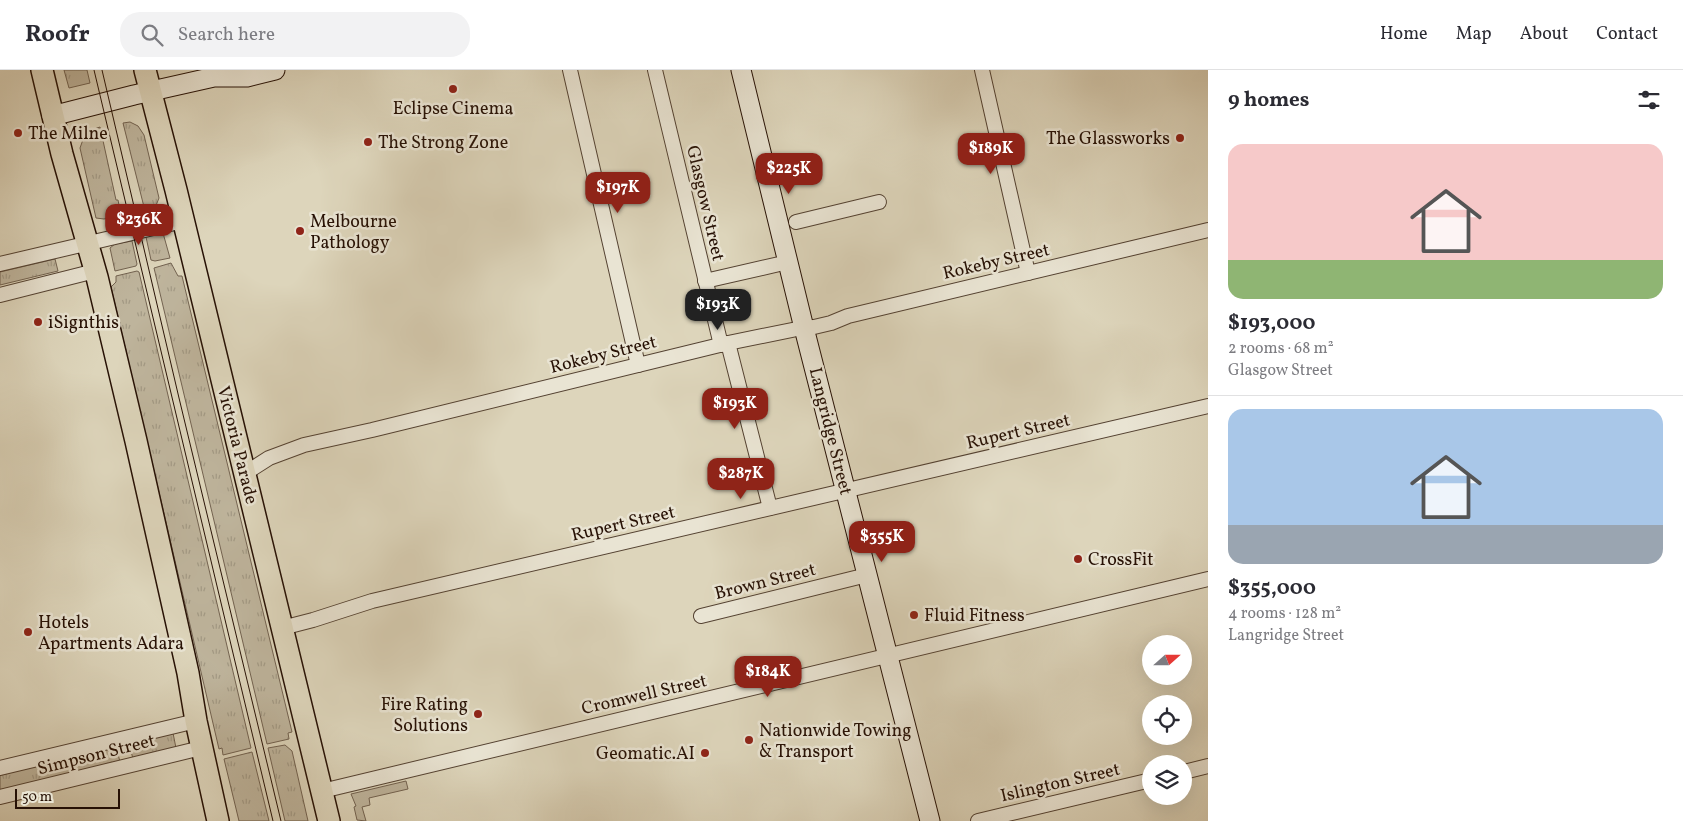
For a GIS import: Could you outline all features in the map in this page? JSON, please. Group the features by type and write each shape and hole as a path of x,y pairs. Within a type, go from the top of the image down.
{"main road":[{"path":"42,70 52,116 95,271 136,441 188,673 201,748 218,821"},
{"name":"Victoria Parade","path":"145,70 329,821"}],"street":[{"path":"52,116 214,77 247,77 275,70"},
{"path":"570,70 638,365"},
{"name":"Glasgow Street","path":"655,70 705,281 770,508"},
{"name":"Langridge Street","path":"741,70 804,328 930,821"},
{"path":"982,70 1028,273"},
{"path":"796,222 879,202"},
{"path":"0,264 183,221"},
{"name":"Rokeby Street","path":"244,474 269,458 304,445 724,344 831,323 848,316 1208,230"},
{"path":"705,281 788,262"},
{"path":"0,295 95,271"},
{"name":"Rupert Street","path":"282,628 372,601 1208,406"},
{"name":"Brown Street","path":"700,616 867,574"},
{"name":"Cromwell Street","path":"322,791 1208,579"},
{"name":"Simpson Street","path":"0,768 196,721"},
{"name":"Simpson Street","path":"0,797 201,748"},
{"path":"1192,770 1208,766"},
{"name":"Islington Street","path":"978,821 1142,782"}],"green space":[{"path":"64,70 87,70 90,83 69,88"},
{"path":"130,122 138,126 144,135 159,198 155,208 145,211 123,123"},
{"path":"100,127 121,215 104,219 96,218 80,148 85,134"},
{"path":"163,233 170,258 151,260 146,237"},
{"path":"132,241 136,266 115,271 110,248 115,244"},
{"path":"55,259 58,271 0,285 0,272"},
{"path":"171,263 178,276 182,276 292,732 288,733 289,739 267,744 154,268"},
{"path":"139,272 251,748 223,755 222,748 219,749 111,287 116,282 116,276"},
{"path":"173,733 176,748 133,759 129,743"},
{"path":"285,745 292,751 308,821 285,821 268,748"},
{"path":"116,746 120,762 0,790 0,774"},
{"path":"252,752 269,821 239,821 224,759"},
{"path":"406,781 408,789 369,798 370,805 362,807 366,821 357,820 354,807 356,806 351,794"}],"tram line":[{"path":"94,70 273,821"},
{"path":"102,70 281,821"}],"place":[{"name":"Eclipse Cinema","path":"453,89"},
{"name":"The Milne","path":"18,133"},
{"name":"The Glassworks","path":"1180,138"},
{"name":"The Strong Zone","path":"368,142"},
{"name":"Melbourne Pathology","path":"300,231"},
{"name":"iSignthis","path":"38,322"},
{"name":"CrossFit","path":"1078,559"},
{"name":"Fluid Fitness","path":"914,615"},
{"name":"Hotels Apartments Adara","path":"28,632"},
{"name":"Fire Rating Solutions","path":"478,714"},
{"name":"Nationwide Towing & Transport","path":"749,740"},
{"name":"Geomatic.AI","path":"705,753"}]}
